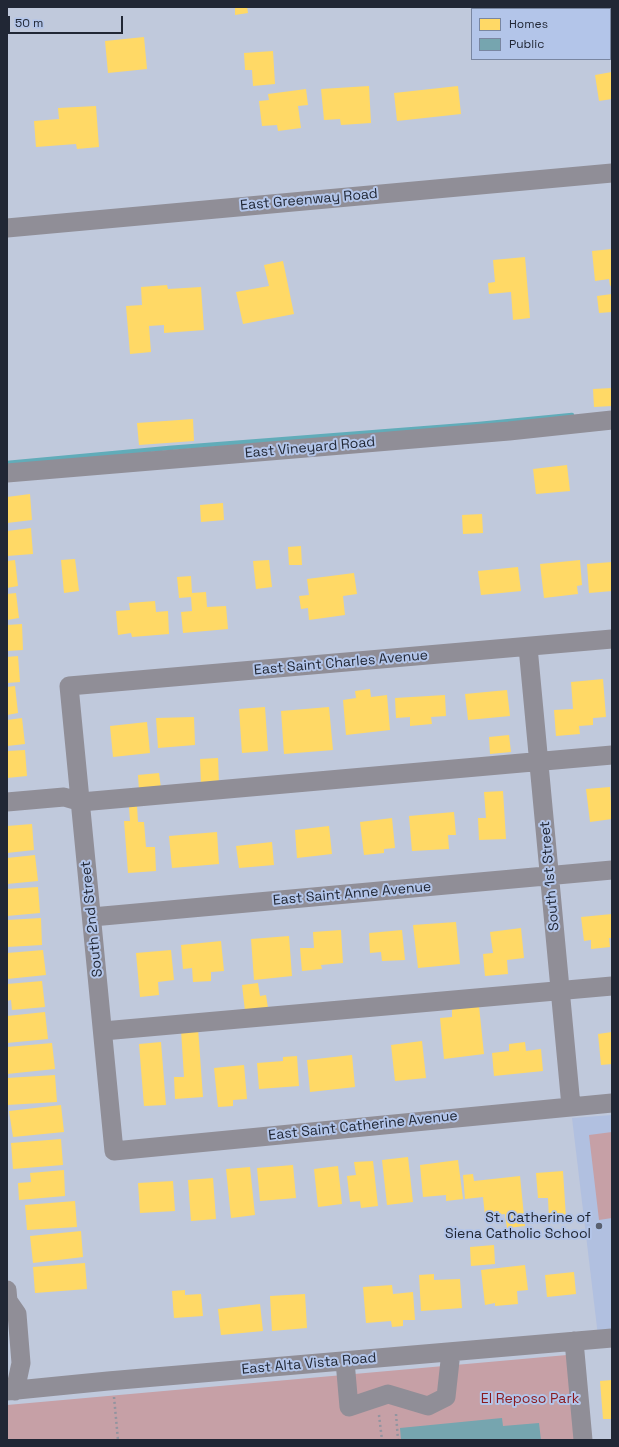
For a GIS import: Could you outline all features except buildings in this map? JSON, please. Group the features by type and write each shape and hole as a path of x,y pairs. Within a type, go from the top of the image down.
{"street":[{"name":"East Greenway Road","path":"7,228 612,173"},
{"name":"East Vineyard Road","path":"7,473 509,431 612,420"},
{"name":"East Saint Charles Avenue","path":"69,686 612,639"},
{"name":"South 1st Street","path":"528,647 571,1106"},
{"name":"South 2nd Street","path":"69,686 114,1151"},
{"path":"7,802 64,797 81,802 612,755"},
{"name":"East Saint Anne Avenue","path":"92,918 612,870"},
{"path":"103,1031 612,986"},
{"name":"East Saint Catherine Avenue","path":"114,1151 612,1103"},
{"path":"7,1298 17,1314 13,1331 21,1362 11,1391"},
{"name":"East Alta Vista Road","path":"11,1391 108,1381 612,1338"},
{"path":"574,1341 583,1440"},
{"path":"345,1361 349,1407 388,1394 428,1406 446,1397 451,1352"},
{"path":"7,1366 11,1391"}],"path":[{"path":"114,1397 118,1440"},
{"path":"396,1413 398,1440"},
{"path":"372,1415 379,1414 382,1440"}],"shaded area":[{"name":"St. Catherine of Siena Catholic School","path":"612,1115 612,1334 598,1336 572,1118"}],"green space":[{"path":"612,1132 612,1218 599,1220 589,1135"},
{"name":"El Reposo Park","path":"567,1355 575,1440 7,1440 7,1405"}],"waterway":[{"path":"7,463 169,448 479,424 572,415"}],"place":[{"name":"St. Catherine of Siena Catholic School","path":"599,1226"}]}
